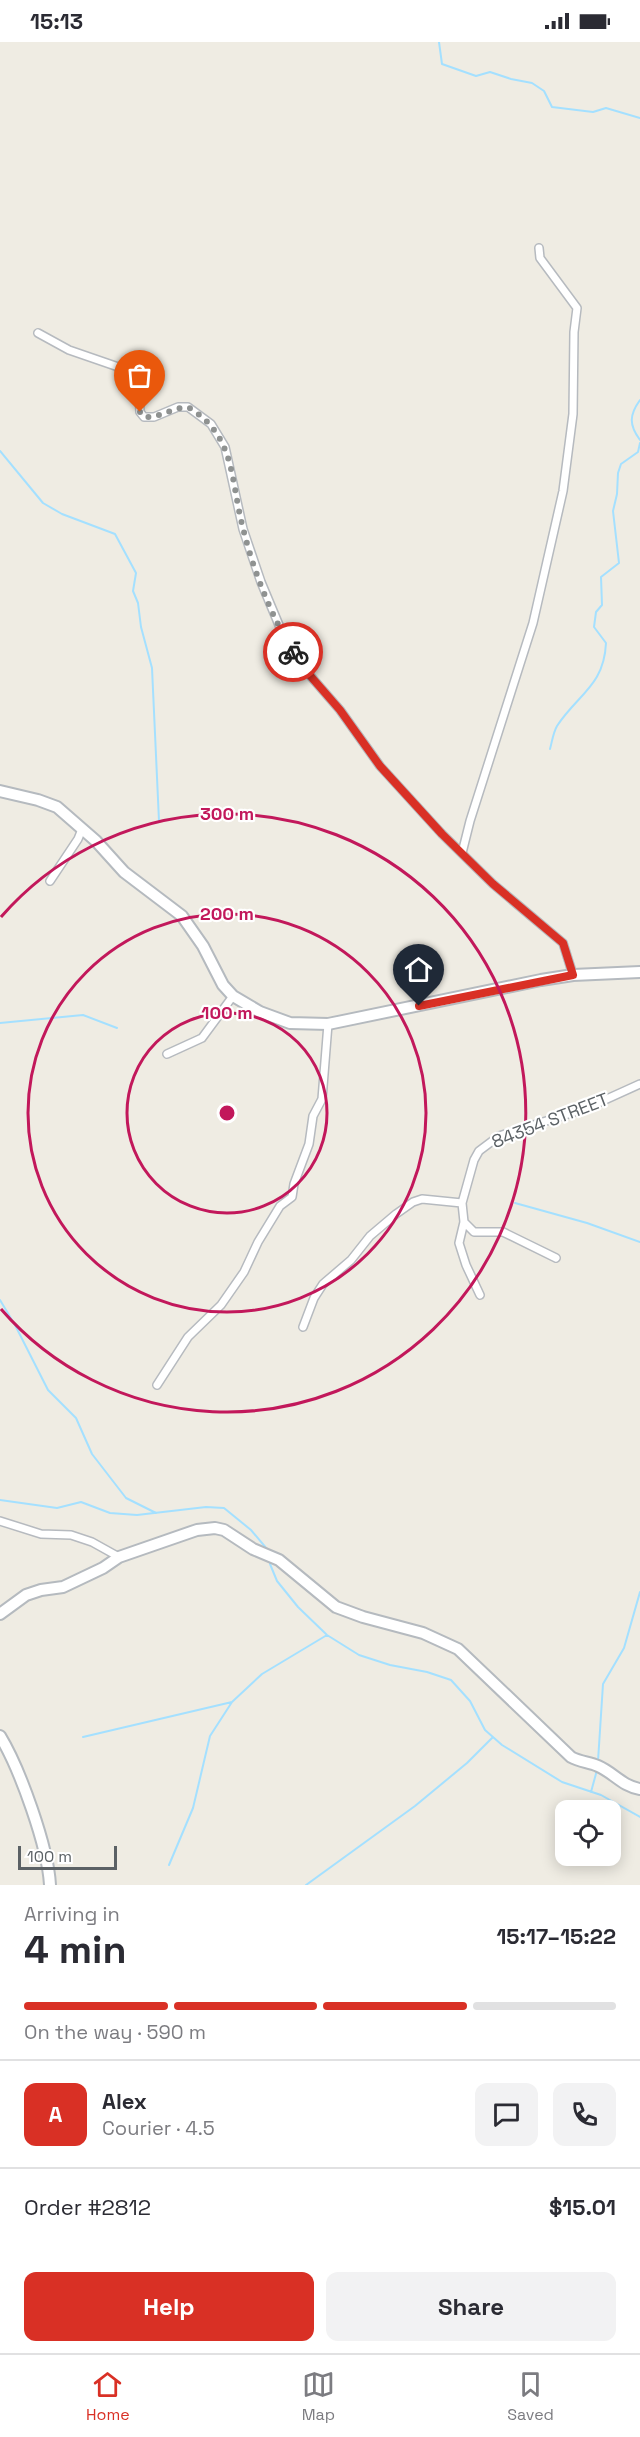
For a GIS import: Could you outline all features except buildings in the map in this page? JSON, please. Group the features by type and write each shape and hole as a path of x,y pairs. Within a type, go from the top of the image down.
{"street":[{"path":"462,853 533,623 563,491 573,414 574,332 578,308 540,258 539,248"},
{"path":"38,333 69,350 127,370 136,380 140,412 144,417 154,417 188,407 211,424 225,447 243,529 261,582 300,664 340,710 380,766 442,834 493,884 563,943 573,975"},
{"path":"0,791 57,807 124,872 182,916 203,946 223,986 233,996 260,1012 290,1023 328,1024 573,975 640,972"},
{"path":"50,881 82,829"},
{"path":"166,1054 202,1038 233,996"},
{"path":"157,1385 188,1337 221,1305 244,1272 258,1242 280,1206 292,1197 294,1184 309,1144 314,1116 322,1099 328,1024"},
{"name":"84354 STREET","path":"462,1203 474,1160 479,1151 490,1141 587,1108 640,1084"},
{"path":"303,1327 314,1298 323,1284 351,1260 370,1236 396,1214 413,1202 422,1199 462,1203 464,1222 459,1243 480,1295"},
{"path":"464,1222 474,1232 503,1232 556,1258"},
{"path":"0,1521 41,1534 71,1535 92,1542 119,1557"},
{"path":"0,1614 26,1595 40,1590 63,1587 104,1568 119,1557 197,1530 214,1528 224,1530 253,1549 279,1560 336,1607 363,1617 423,1633 458,1649 571,1757 579,1762 598,1766 618,1781 640,1789"},
{"path":"0,1736 19,1777 34,1819 46,1858 50,1885"}],"waterway":[{"path":"439,42 442,64 476,76 490,72 532,83 544,91 552,107 593,112 606,108 640,118"},
{"path":"640,400 632,415 632,425 640,440"},
{"path":"550,749 557,726 589,689 604,658 606,643 594,627 596,612 602,605 601,577 619,563 613,511 618,473 621,464 638,452 640,443"},
{"path":"0,451 43,503 62,514 115,534 136,573 133,591 138,603 141,627 152,668 159,821"},
{"path":"0,1023 83,1015 117,1028"},
{"path":"515,1203 587,1223 640,1242"},
{"path":"0,1300 48,1390 76,1418 92,1454 126,1498 156,1513"},
{"path":"0,1500 57,1508 81,1502 110,1513 137,1515 206,1507 224,1508 251,1530 267,1549"},
{"path":"270,1564 277,1581 298,1607 327,1635 359,1655 451,1680 470,1701 485,1730 502,1745 562,1782 601,1795 640,1817"},
{"path":"598,1761 603,1684 624,1648 640,1592"},
{"path":"169,1865 193,1808 210,1736 232,1702 262,1674 327,1635"},
{"path":"83,1737 232,1702"},
{"path":"306,1885 415,1806 467,1763 492,1738"},
{"path":"591,1792 597,1770"}],"way so far":[{"path":"140,412 144,417 154,417 178,407 188,407 211,424 219,435 225,447 249,547 284,637 293,652"}],"route":[{"path":"293,652 300,664 340,710 395,783 493,884 555,935 563,943 567,953 573,975 419,1006"}]}
